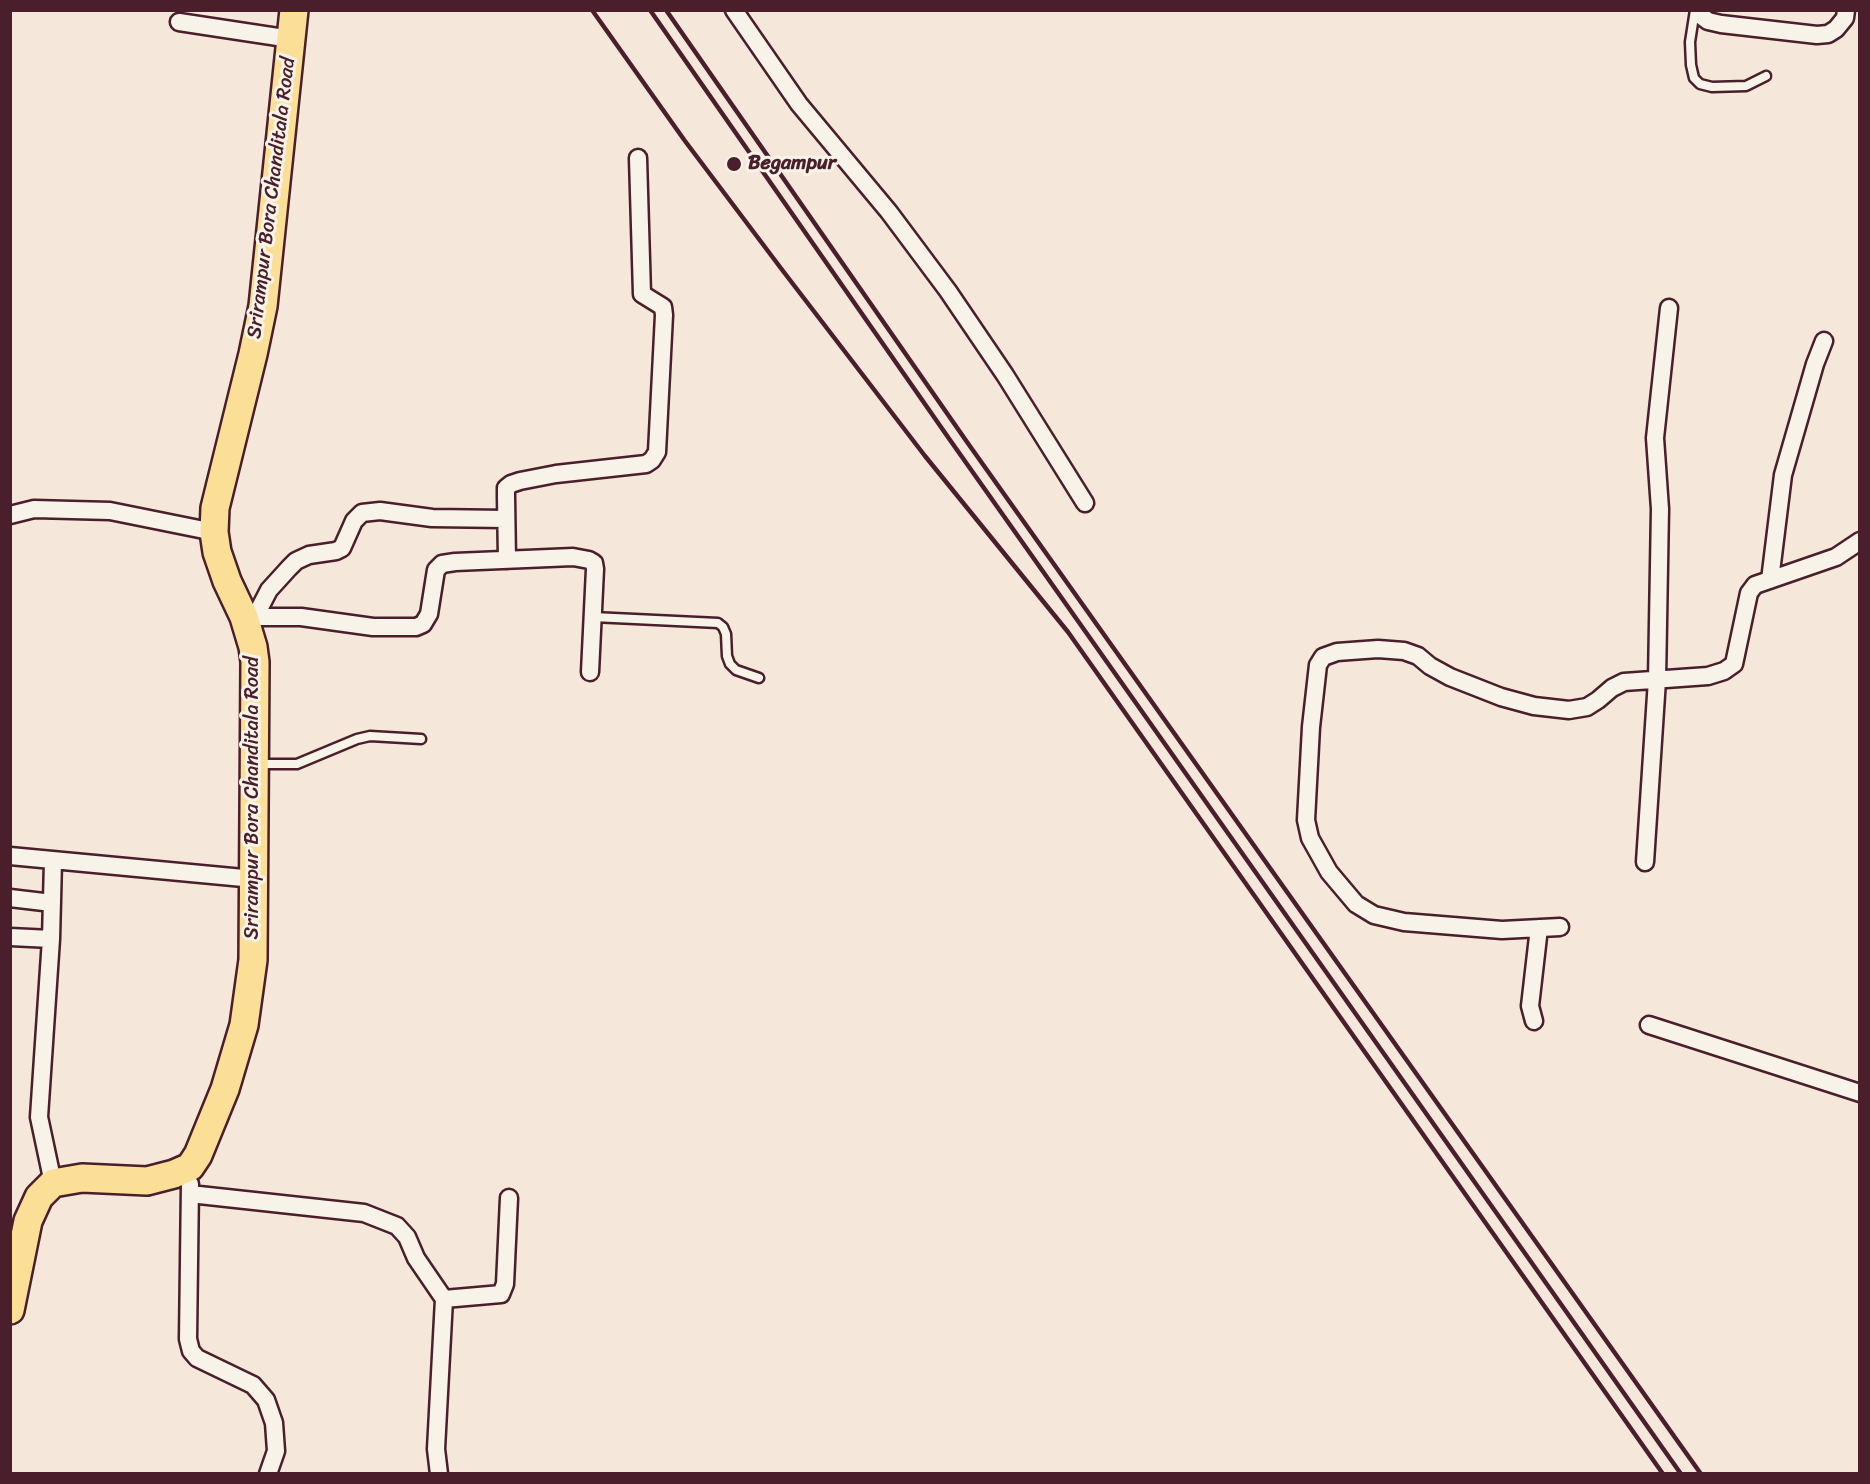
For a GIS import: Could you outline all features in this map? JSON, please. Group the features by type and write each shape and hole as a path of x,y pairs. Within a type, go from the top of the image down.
{"main road":[{"name":"Srirampur Bora Chanditala Road","path":"190,1167 198,1155 225,1089 244,1025 253,960 255,662 250,617 224,571 217,552 214,532 215,508 253,354 262,306 294,10"},
{"path":"10,1310 28,1221 39,1197 52,1183 82,1178 147,1181 190,1167"}],"street":[{"path":"734,10 799,104 889,212 948,291 1005,375 1085,503"},
{"path":"1697,10 1708,21 1817,35 1828,34 1836,28 1845,18 1846,10"},
{"path":"179,22 291,39"},
{"path":"507,560 506,488 511,484 556,474 646,464 657,452 664,315 663,307 642,294 638,158"},
{"path":"1645,862 1657,680 1660,509 1655,438 1669,308"},
{"path":"1770,580 1783,475 1815,364 1824,341"},
{"path":"10,515 34,509 110,511 214,532"},
{"path":"250,617 269,590 296,561 309,555 342,548 354,521 362,513 380,511 432,518 506,519"},
{"path":"1560,927 1502,930 1404,922 1374,915 1356,904 1329,872 1310,838 1306,820 1311,726 1318,665 1323,657 1337,652 1378,649 1404,651 1418,656 1450,677 1500,697 1534,706 1569,710 1587,707 1624,682 1708,676 1724,671 1734,664 1749,593 1755,585 1836,557 1860,541"},
{"path":"250,617 301,617 373,627 416,627 423,624 429,614 436,570 442,564 573,557 589,560 594,563 595,569 590,672"},
{"path":"10,856 254,879"},
{"path":"52,1183 39,1117 51,939 53,861"},
{"path":"10,898 52,903"},
{"path":"1533,1021 1530,1006 1539,928"},
{"path":"10,937 51,939"},
{"path":"1649,1025 1860,1093"},
{"path":"190,1167 188,1339 191,1351 197,1358 253,1386 266,1401 274,1423 276,1450 268,1473"},
{"path":"190,1194 364,1213 397,1226 407,1237 416,1258 444,1299 436,1449 439,1473"},
{"path":"444,1299 501,1294 505,1284 509,1198"}],"lane":[{"path":"1697,10 1690,42 1694,78 1700,84 1712,87 1746,86 1766,76"},
{"path":"592,617 718,623 726,634 726,656 730,664 736,670 759,678"},
{"path":"255,764 297,764 370,736 421,739"}],"railway":[{"path":"592,10 685,141 783,271 925,456 1068,632 1663,1474"},
{"path":"650,10 950,440 1681,1474"},
{"path":"666,10 967,442 1701,1474"}],"place":[{"name":"Begampur","path":"734,164"}]}
